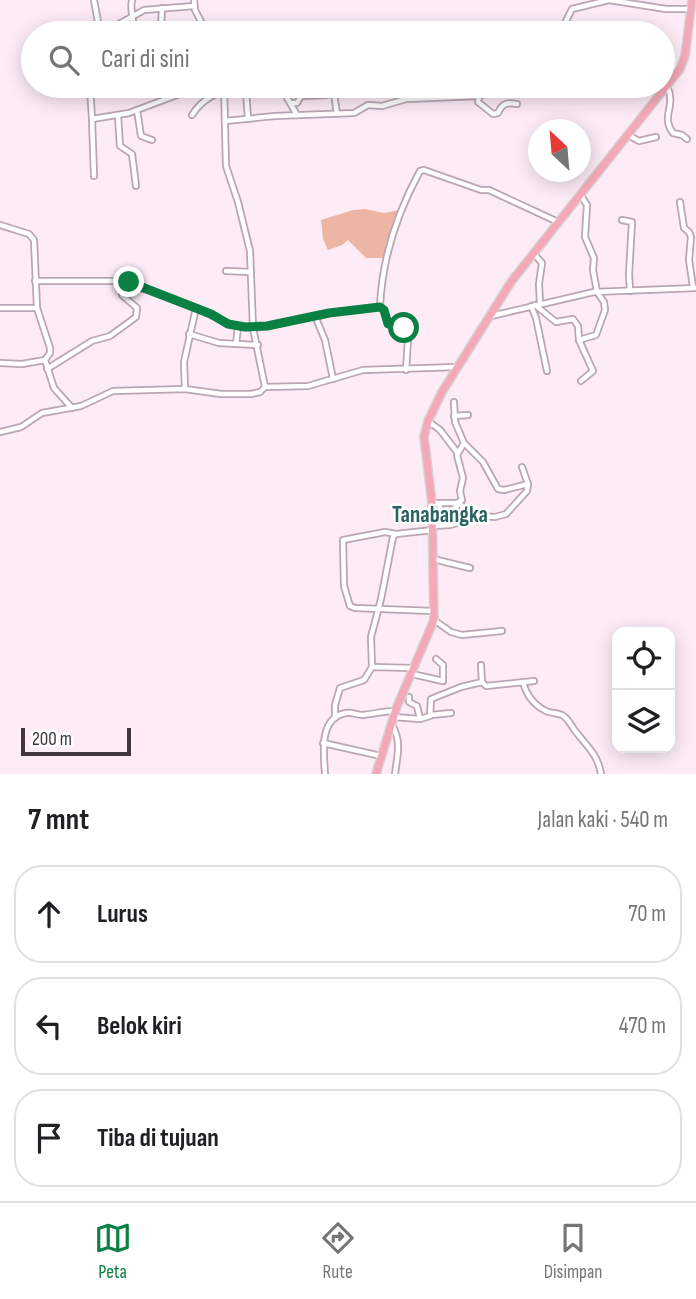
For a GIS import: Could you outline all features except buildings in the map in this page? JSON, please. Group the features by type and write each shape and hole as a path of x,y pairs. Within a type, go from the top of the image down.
{"main road":[{"path":"675,74 683,63 693,27 691,4"},
{"path":"376,774 394,718 434,620 432,559 436,503 425,437 428,421 442,392 511,282 657,98"}],"street":[{"path":"94,0 99,21"},
{"path":"132,0 130,7 134,21"},
{"path":"161,21 164,8 170,0"},
{"path":"566,21 571,10 604,1 666,9 691,4"},
{"path":"124,21 144,10 194,3 202,21"},
{"path":"91,98 94,176"},
{"path":"92,119 118,116 164,98"},
{"path":"192,115 208,98"},
{"path":"224,98 226,166 250,251 253,328 265,387"},
{"path":"246,98 248,119"},
{"path":"288,98 297,116"},
{"path":"292,103 298,102 300,98"},
{"path":"335,98 337,114"},
{"path":"225,121 357,112 368,105 382,106 406,99 430,98"},
{"path":"479,98 478,102 494,114 498,113 505,103 517,104"},
{"path":"672,98 668,126 673,133 687,139"},
{"path":"137,110 141,136 152,140"},
{"path":"118,116 120,146 132,154 136,186"},
{"path":"628,135 639,141 656,137"},
{"path":"380,307 386,257 407,198 420,171 489,190 558,222"},
{"path":"579,340 593,337 598,331 605,310 604,302 597,292 594,258 586,237 588,208 580,194"},
{"path":"490,316 597,292 694,287 689,260 691,234 684,228 680,201"},
{"path":"622,220 631,221 632,224 629,274 631,291"},
{"path":"0,225 33,237 37,308 50,345 50,353 45,360 22,364 0,363"},
{"path":"533,253 542,263 535,305 547,370"},
{"path":"226,271 251,272"},
{"path":"34,281 122,281 196,308 228,324 253,328 329,313 380,307 384,310 388,324 404,329 403,337 407,339 408,347 406,370"},
{"path":"47,369 92,341 110,335 136,317 137,308 122,295 122,281"},
{"path":"535,305 556,322 570,318 576,321 579,340 593,371 581,381"},
{"path":"0,308 37,308"},
{"path":"185,389 184,362 196,308"},
{"path":"317,317 333,379"},
{"path":"236,344 238,326"},
{"path":"189,334 219,343 258,345"},
{"path":"45,360 56,392 72,408"},
{"path":"0,432 21,428 41,413 89,404 113,391 185,389 221,394 251,394 260,392 265,387 303,387 363,370 457,367"},
{"path":"454,402 454,416 464,443 484,462 498,489 528,484"},
{"path":"454,416 468,415"},
{"path":"428,421 440,430 457,452 463,483 460,491 462,500 448,514 441,511 436,503"},
{"path":"457,452 464,443"},
{"path":"435,611 352,608 344,586 343,541 346,538 385,532 396,534 433,528 481,516 503,515 526,492 528,484 522,467"},
{"path":"436,503 459,503 464,508 464,521"},
{"path":"335,718 335,705 341,688 364,680 372,667 371,637 392,539 396,534"},
{"path":"432,559 470,568"},
{"path":"434,620 451,632 464,636 502,631"},
{"path":"372,667 412,671 443,681 443,667 436,659"},
{"path":"481,665 482,682 486,686 534,681"},
{"path":"431,715 431,699 482,682"},
{"path":"523,682 526,695 546,711 562,715 571,723 591,748 599,762 601,774"},
{"path":"409,697 410,702 417,706 420,719"},
{"path":"325,774 323,743 327,728 335,718 346,713 362,715 381,711 394,718 420,719 451,713"},
{"path":"394,718 399,747 395,774"},
{"path":"323,743 382,757"}],"shaded area":[{"path":"365,209 384,213 399,210 391,254 383,258 366,258 348,240 328,250 323,239 321,220"}],"district":[{"name":"Tanabangka","path":"440,514"}],"route":[{"path":"129,282 232,325 253,328 298,318 380,307 384,310 388,324 404,328"}]}
